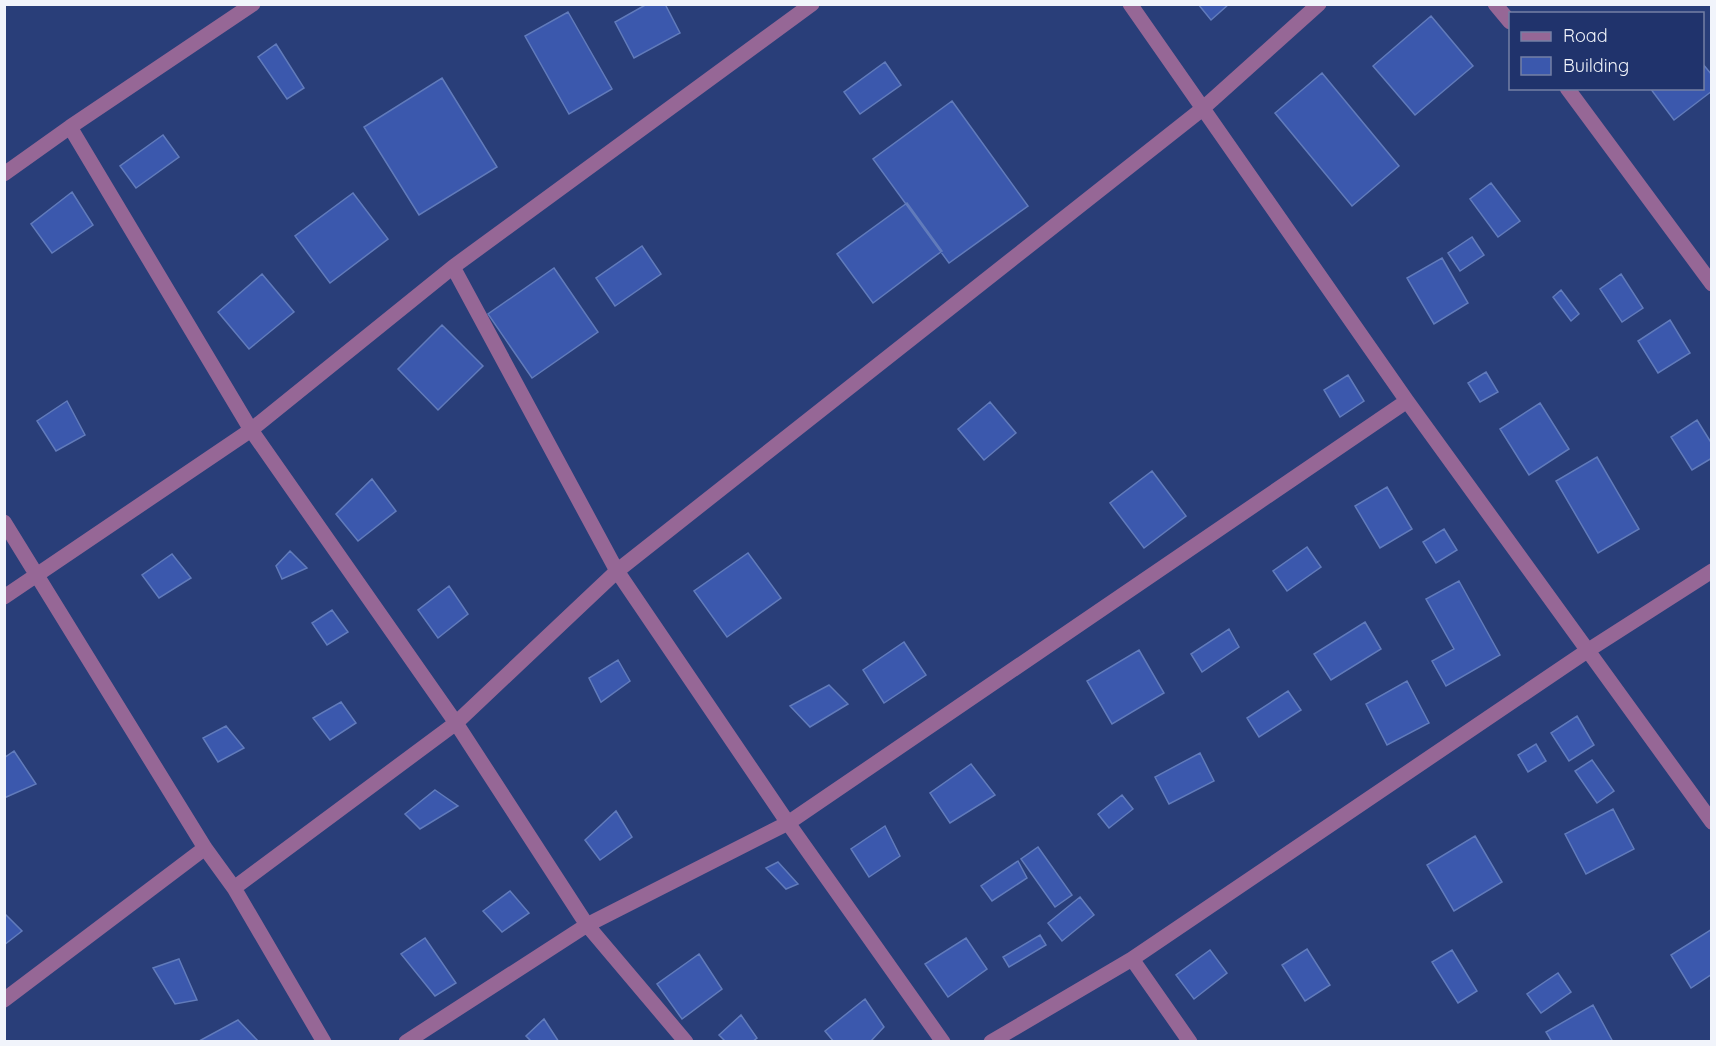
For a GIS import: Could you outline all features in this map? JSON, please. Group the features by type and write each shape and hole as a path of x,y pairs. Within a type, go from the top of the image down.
{"street":[{"path":"4,174 253,4"},
{"path":"4,597 251,429 453,267 812,4"},
{"path":"1130,4 1407,401 1712,822"},
{"path":"234,888 456,723 617,571 1202,110 1319,4"},
{"path":"1495,4 1509,21"},
{"path":"1568,90 1712,284"},
{"path":"70,127 251,429 456,723 587,925 686,1041"},
{"path":"453,267 617,571 788,823 943,1041"},
{"path":"406,1041 587,925 788,823 1407,401"},
{"path":"4,522 205,848 234,888 324,1041"},
{"path":"991,1041 1132,959 1587,651 1712,571"},
{"path":"4,1000 205,848"},
{"path":"1132,959 1190,1041"}],"building":[{"path":"647,4 665,4 680,33 634,58 615,22"},
{"path":"1198,4 1229,4 1211,20"},
{"path":"568,12 612,89 569,114 525,36"},
{"path":"1431,16 1473,66 1415,115 1373,66"},
{"path":"276,44 304,88 287,99 258,57"},
{"path":"885,62 901,85 860,114 844,92"},
{"path":"1704,65 1712,75 1712,91 1674,120 1652,90 1704,90"},
{"path":"1322,73 1399,166 1352,206 1275,113"},
{"path":"442,78 497,167 419,215 364,127"},
{"path":"952,101 1028,206 949,263 873,159"},
{"path":"163,135 179,157 136,188 120,166"},
{"path":"1491,183 1520,221 1498,237 1470,199"},
{"path":"72,192 93,225 52,253 31,224"},
{"path":"353,193 388,239 330,283 295,236"},
{"path":"907,203 942,251 873,303 837,254"},
{"path":"1472,237 1484,255 1460,271 1448,253"},
{"path":"642,246 661,274 615,306 596,278"},
{"path":"1442,258 1468,303 1434,324 1407,278"},
{"path":"554,268 598,332 532,378 488,314"},
{"path":"262,274 294,312 249,349 218,312"},
{"path":"1621,274 1643,308 1622,322 1600,289"},
{"path":"1561,290 1579,314 1571,321 1553,297"},
{"path":"1670,320 1690,353 1658,373 1638,341"},
{"path":"442,325 483,366 438,410 398,369"},
{"path":"1486,372 1498,392 1480,402 1468,383"},
{"path":"1348,375 1364,401 1340,417 1324,390"},
{"path":"67,401 85,435 56,451 37,421"},
{"path":"990,402 1016,433 984,460 958,429"},
{"path":"1540,403 1569,449 1529,475 1500,429"},
{"path":"1697,420 1712,444 1712,458 1692,470 1671,437"},
{"path":"1597,457 1639,529 1598,553 1556,481"},
{"path":"1152,471 1186,516 1144,548 1110,503"},
{"path":"372,479 396,511 358,541 336,514"},
{"path":"1387,487 1412,529 1380,548 1355,506"},
{"path":"1444,529 1457,550 1436,563 1423,542"},
{"path":"1307,547 1321,567 1287,591 1273,571"},
{"path":"290,551 307,568 282,579 276,566"},
{"path":"748,553 781,598 727,637 694,591"},
{"path":"172,554 191,578 159,598 142,575"},
{"path":"1459,581 1500,655 1446,686 1432,661 1454,649 1426,599"},
{"path":"449,586 468,614 438,638 418,610"},
{"path":"332,610 348,632 327,645 312,623"},
{"path":"1365,622 1381,649 1331,680 1314,654"},
{"path":"1229,629 1239,647 1202,672 1191,654"},
{"path":"904,642 926,675 884,703 863,670"},
{"path":"1139,650 1164,693 1112,724 1087,681"},
{"path":"618,660 630,681 601,702 589,678"},
{"path":"1407,681 1429,723 1387,745 1366,704"},
{"path":"829,685 848,704 810,727 790,706"},
{"path":"1288,691 1301,710 1259,737 1247,718"},
{"path":"341,702 356,723 330,740 313,718"},
{"path":"1577,716 1594,745 1569,761 1551,733"},
{"path":"226,726 244,748 218,762 203,738"},
{"path":"1536,744 1546,761 1528,772 1518,755"},
{"path":"14,751 36,784 4,798 4,758"},
{"path":"1200,753 1214,781 1169,804 1155,777"},
{"path":"1592,760 1614,791 1597,803 1575,771"},
{"path":"971,764 995,795 950,823 930,793"},
{"path":"435,790 458,806 420,829 405,814"},
{"path":"1122,795 1133,809 1109,828 1098,814"},
{"path":"1613,809 1634,849 1586,874 1565,834"},
{"path":"616,811 632,837 600,860 585,840"},
{"path":"885,826 900,856 869,877 851,849"},
{"path":"1475,836 1502,882 1454,911 1427,865"},
{"path":"1038,847 1072,895 1055,907 1021,859"},
{"path":"1018,861 1027,878 992,901 981,886"},
{"path":"778,862 798,884 786,889 766,868"},
{"path":"510,891 529,913 502,932 483,911"},
{"path":"1080,897 1094,915 1062,941 1048,923"},
{"path":"4,913 22,931 4,945"},
{"path":"1712,929 1712,974 1691,988 1671,955"},
{"path":"1040,935 1046,945 1009,967 1003,957"},
{"path":"425,938 456,983 435,996 401,954"},
{"path":"966,938 987,969 948,997 925,964"},
{"path":"1307,949 1330,985 1305,1001 1282,965"},
{"path":"1210,950 1227,973 1194,999 1176,975"},
{"path":"1452,950 1477,991 1458,1003 1432,962"},
{"path":"699,954 722,989 682,1019 657,984"},
{"path":"179,959 197,1000 175,1004 153,968"},
{"path":"1558,973 1571,992 1541,1013 1527,994"},
{"path":"865,999 884,1027 870,1042 834,1042 825,1031"},
{"path":"1593,1005 1613,1042 1552,1042 1546,1032"},
{"path":"741,1015 757,1038 752,1042 726,1042 719,1035"},
{"path":"544,1019 559,1042 532,1042 526,1036"},
{"path":"238,1020 259,1042 199,1041"}]}
